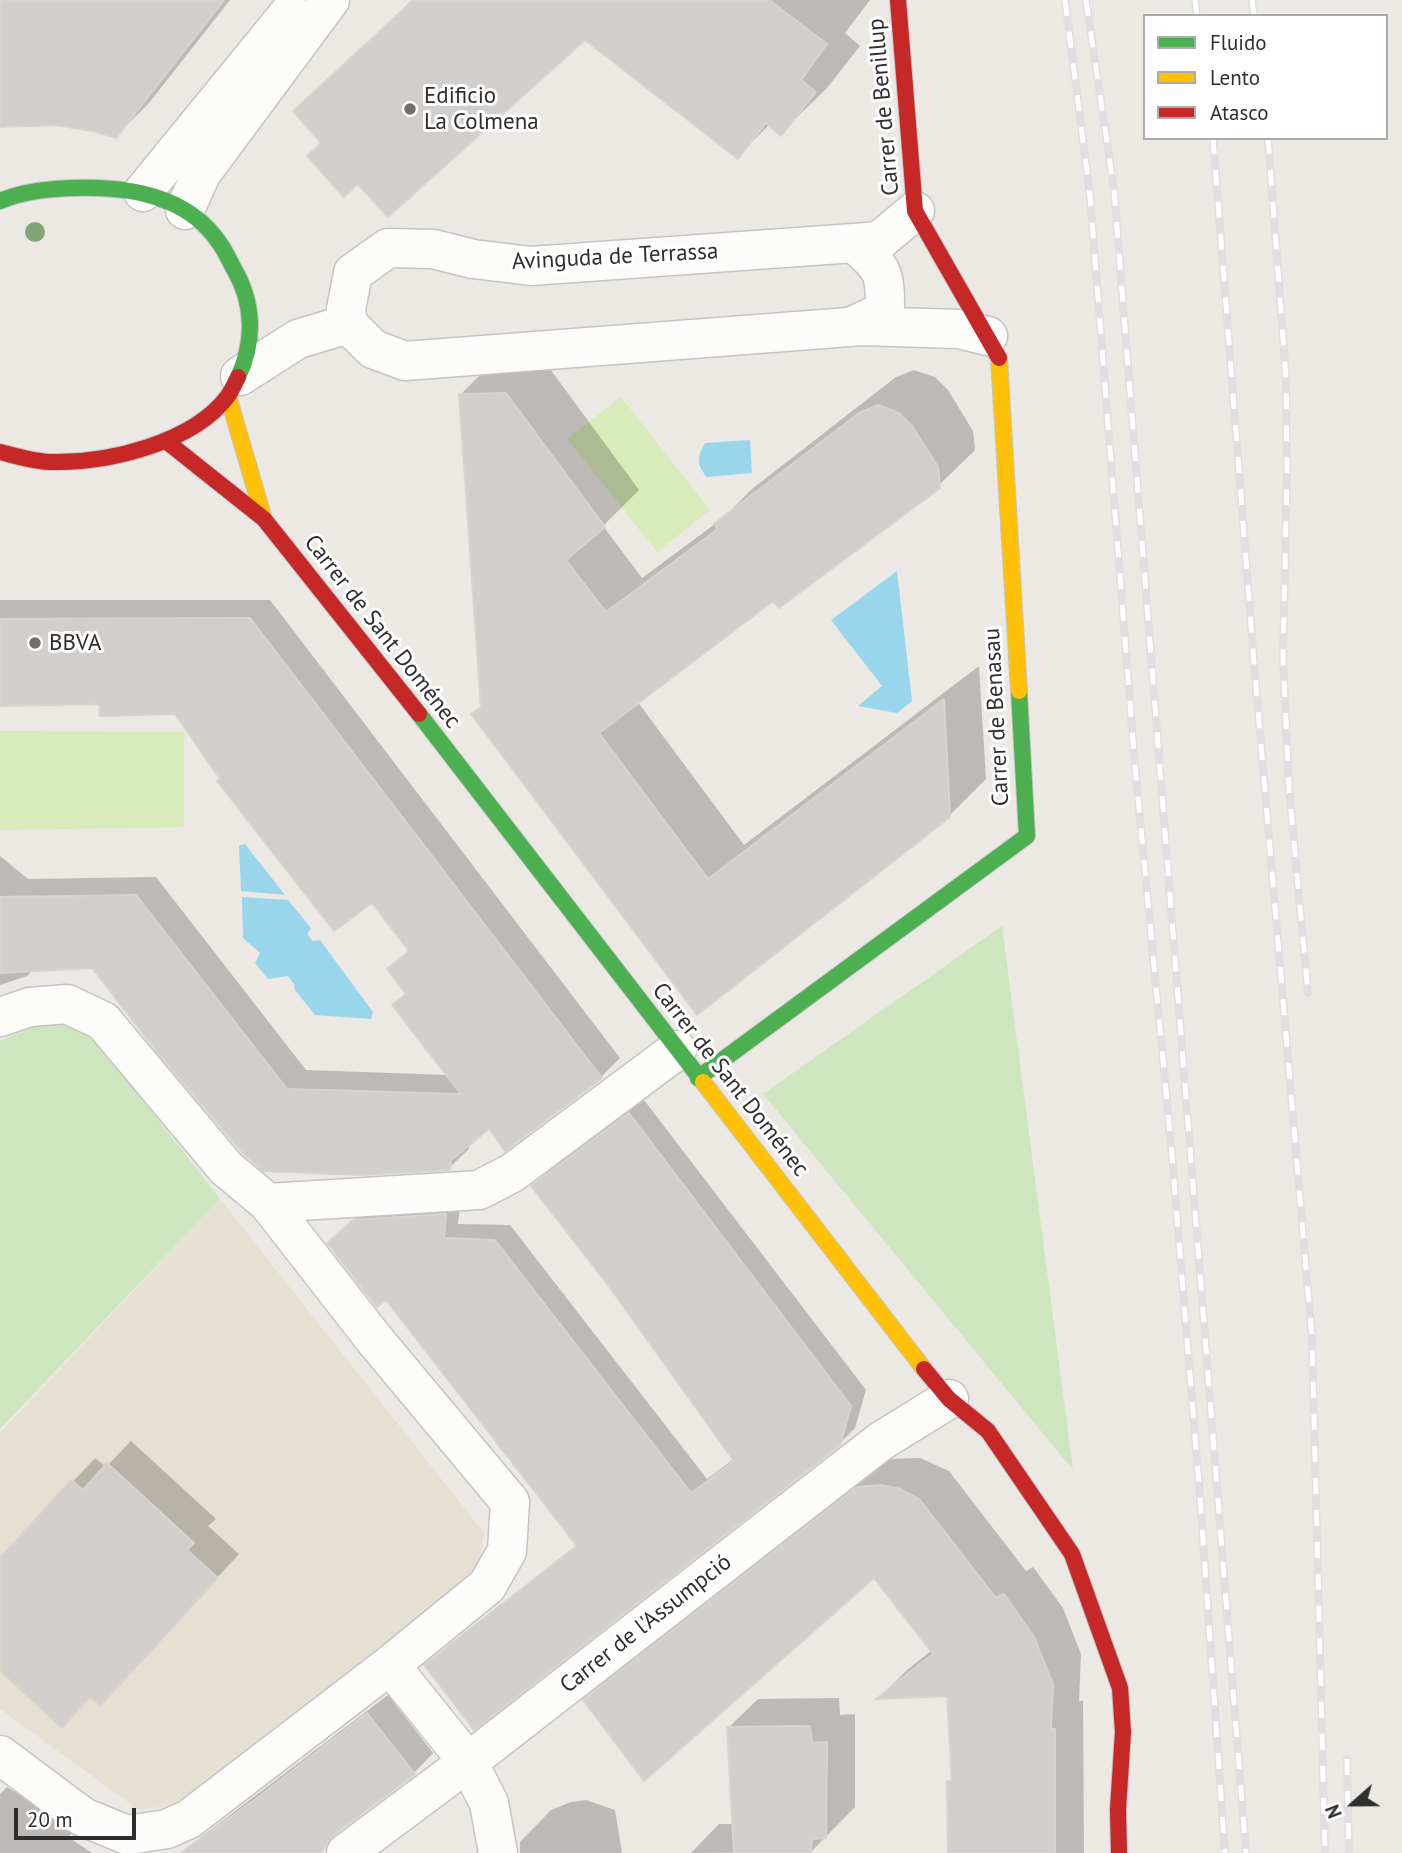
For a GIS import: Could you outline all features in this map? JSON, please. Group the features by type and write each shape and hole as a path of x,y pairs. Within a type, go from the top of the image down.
{"street":[{"path":"143,192 300,0"},
{"path":"185,210 201,174 330,0"},
{"name":"Carrer de Benillup","path":"898,0 915,211"},
{"path":"4,195 38,190 104,187 143,192 185,210 217,239 243,285 251,314 248,342 234,386"},
{"name":"Avinguda de Terrassa","path":"348,324 346,309 353,273 388,248 433,250 473,259 531,266 879,241 915,211"},
{"name":"Carrer de Benasau","path":"688,1064 1027,836 999,354 915,211"},
{"path":"850,327 885,311 885,281 879,265 855,243"},
{"path":"0,452 51,462 93,460 130,453 166,441 200,422 234,386 299,339 348,324 373,349 405,362 850,327 959,329 988,336"},
{"name":"Carrer de Sant Doménec","path":"234,386 264,519"},
{"name":"Carrer de Sant Doménec","path":"166,441 264,519 404,694 949,1399 988,1430 1072,1554 1120,1688 1123,1732 1118,1809 1119,1853"},
{"path":"0,1017 30,1007 67,1004 103,1021 226,1168 268,1203 374,1339 510,1502 507,1551 487,1586 390,1665 189,1819 167,1829 127,1835 83,1817 0,1755"},
{"path":"268,1203 479,1191 688,1064"},
{"name":"Carrer de l'Assumpció","path":"346,1853 468,1762 881,1441 949,1399"},
{"path":"390,1665 468,1762 489,1803 498,1853"}],"shaded area":[{"path":"220,1199 484,1533 478,1574 186,1803 139,1810 0,1709 0,1433"}],"green space":[{"path":"621,397 710,510 657,552 567,439"},
{"path":"0,731 184,732 184,827 0,830"},
{"path":"1002,926 1073,1470 763,1094"},
{"path":"40,1024 73,1024 102,1047 220,1199 0,1429 0,1041"}],"water":[{"path":"750,440 752,473 707,477 703,472 699,461 705,443"},
{"path":"897,571 912,701 897,713 858,706 882,686 831,620"},
{"path":"245,844 285,895 241,891 239,846"},
{"path":"242,897 288,900 311,928 307,934 313,941 320,940 373,1012 371,1019 315,1015 295,990 288,976 268,979 255,963 260,953 243,938"}],"building":[{"path":"0,0 224,0 116,138 55,125 0,127"},
{"name":"Edificio La Colmena","path":"414,0 769,0 827,44 801,80 816,92 781,136 766,123 738,159 585,40 388,217 358,184 344,197 307,156 321,143 293,111"},
{"path":"506,393 605,527 566,560 606,612 718,529 714,524 859,413 878,405 899,413 912,426 938,467 940,488 779,608 773,601 599,733 708,879 944,699 950,817 697,1015 471,714 481,707 459,394"},
{"path":"250,618 602,1078 505,1151 489,1129 451,1160 450,1170 360,1175 263,1171 242,1152 163,1059 92,968 0,973 0,897 136,895 287,1089 461,1094 392,1005 406,994 387,969 409,951 372,903 334,931 217,781 220,779 175,714 100,716 99,704 0,706 0,619"},
{"path":"629,1113 851,1406 840,1445 474,1730 424,1665 577,1546 386,1300 377,1307 327,1243 353,1220 446,1214 444,1238 495,1240 691,1493 734,1461 608,1285 531,1186"},
{"path":"107,1463 194,1543 187,1550 218,1578 100,1706 90,1697 62,1728 0,1671 0,1558 71,1480 83,1490"},
{"path":"881,1485 900,1489 920,1500 996,1598 1004,1594 1034,1637 1053,1684 1051,1729 1055,1729 1055,1853 948,1853 947,1781 952,1781 947,1696 876,1699 933,1654 874,1578 644,1781 583,1700 857,1487"},
{"path":"367,1713 415,1774 333,1835 321,1853 181,1853 257,1798"},
{"path":"810,1726 812,1743 827,1742 826,1838 812,1839 811,1853 734,1853 727,1727"}],"railway":[{"path":"1065,0 1090,196 1135,766 1171,1144 1200,1497 1225,1853"},
{"path":"1086,0 1114,190 1246,1853"},
{"path":"1195,0 1197,14"},
{"path":"1252,0 1254,14"},
{"path":"1213,140 1254,663 1312,1338 1325,1853"},
{"path":"1268,140 1286,378 1283,658 1289,789 1308,993"},
{"path":"1347,1759 1349,1853"}],"traffic: fast":[{"path":"0,201 45,190 114,189 172,203 189,213 205,225 220,244 241,282 245,295 249,309 249,336 244,364 238,377"},
{"path":"698,1078 1027,836 1019,691"},
{"path":"419,714 703,1082"}],"traffic: slow":[{"path":"999,358 1019,691"},
{"path":"228,396 264,519"},
{"path":"703,1082 924,1369"}],"traffic: jam":[{"path":"898,0 915,211 999,358"},
{"path":"0,452 53,462 99,459 148,447 172,438 213,412 228,396 238,377"},
{"path":"166,441 264,519 419,714"},
{"path":"924,1369 949,1399 988,1431 1072,1554 1120,1688 1123,1732 1118,1809 1119,1853"}],"place":[{"name":"Edificio La Colmena","path":"410,109"},
{"name":"BBVA","path":"35,643"}]}
